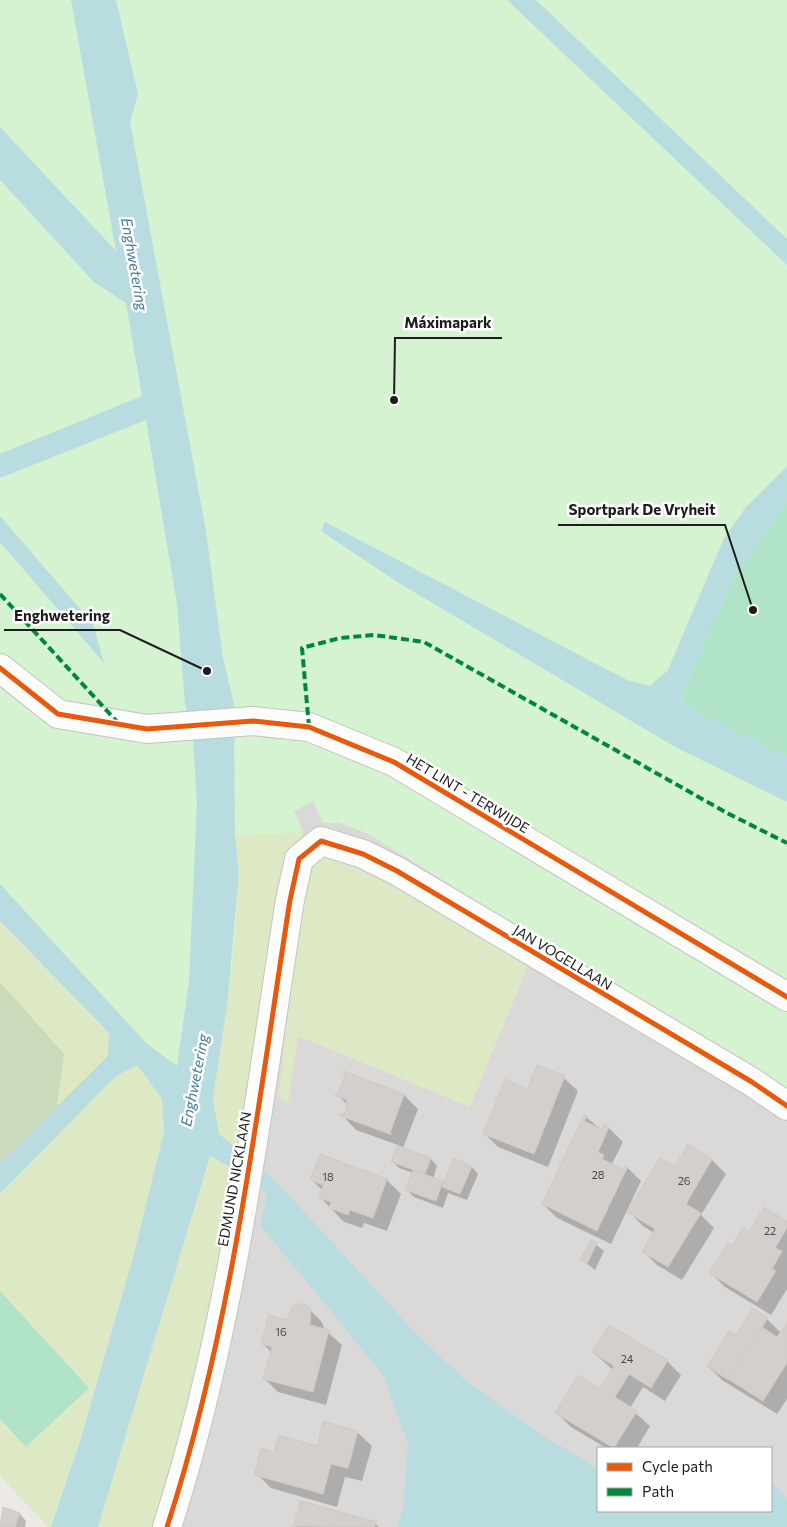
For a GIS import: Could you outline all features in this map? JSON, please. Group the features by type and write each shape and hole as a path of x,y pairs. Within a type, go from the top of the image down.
{"street":[{"name":"HET LINT - TERWIJDE","path":"0,668 58,714 147,729 253,721 309,727 394,762 787,997"},
{"name":"JAN VOGELLAAN","path":"321,841 363,854 397,871 743,1077 787,1106"},
{"name":"EDMUND NICKLAAN","path":"167,1527 181,1484 218,1334 251,1152 290,900 299,859 321,841"}],"shaded area":[{"path":"313,801 323,823 340,823 367,833 787,1090 787,1527 156,1527 201,1380 294,811"}],"green space":[{"path":"0,0 787,0 787,1090 512,924 367,833 340,823 323,823 313,801 294,811 303,832 235,836 237,900 235,934 228,1001 213,1098 145,1077 137,1065 108,1056 109,1033 0,921"},
{"path":"787,502 787,757 694,711 680,698 735,575"},
{"path":"235,743 367,833 340,823 323,823 313,801 294,811 303,832 295,856 245,1157 219,1134 213,1098 227,1007 239,872 235,836"},
{"path":"329,851 351,854 529,963 470,1107 298,1036 288,1103 282,1100 279,1092 304,872"},
{"path":"0,921 109,1033 108,1056 57,1107 64,1054 0,982"},
{"path":"0,982 64,1054 57,1107 0,1163"},
{"path":"137,1065 162,1099 164,1132 132,1261 80,1441 51,1527 48,1527 0,1476 0,1419 26,1447 89,1388 0,1291 0,1194 116,1076"},
{"path":"209,1156 242,1174 212,1335 156,1527 98,1527"},
{"path":"0,1291 89,1388 26,1447 0,1419"}],"water":[{"path":"71,0 116,0 138,94 130,122 206,531 223,658 234,704 235,836 239,872 227,1007 213,1098 219,1134 274,1179 419,1337 470,1384 545,1437 597,1468 597,1512 772,1512 772,1483 787,1498 787,1527 397,1527 403,1509 408,1445 384,1376 260,1225 267,1195 242,1174 210,1156 98,1527 51,1527 80,1441 132,1261 164,1132 162,1099 137,1065 116,1076 0,1194 0,1163 108,1056 109,1033 0,921 0,884 147,1044 177,1066 189,981 197,802 193,740 185,704 177,604 146,420 0,478 0,454 142,396 126,303 94,282 0,180 0,127 116,251"},
{"path":"507,0 536,0 787,239 787,265"},
{"path":"787,466 787,502 735,575 680,698 694,711 787,757 787,802 677,748 399,583 321,531 325,522 627,680 650,686 668,670 724,538 746,507"},
{"path":"0,516 93,624 104,663 0,542"}],"building":[{"path":"537,1065 565,1076 534,1154 483,1134 505,1079 527,1089"},
{"path":"343,1071 407,1095 404,1095 390,1133 392,1135 338,1115 345,1113 348,1103 346,1103 347,1100 334,1095 337,1095 346,1073"},
{"path":"584,1115 587,1116 584,1121 602,1129 604,1124 609,1127 598,1152 604,1155 602,1159 623,1169 626,1165 628,1166 597,1231 542,1204"},
{"path":"688,1144 712,1159 686,1204 701,1213 668,1267 642,1252 655,1229 627,1212 660,1158 675,1166"},
{"path":"397,1145 431,1158 425,1174 391,1162"},
{"path":"320,1154 387,1179 373,1218 350,1210 348,1215 329,1208 331,1202 319,1198 323,1185 310,1180"},
{"path":"453,1158 472,1166 460,1194 442,1187"},
{"path":"413,1170 443,1181 436,1201 405,1190"},
{"path":"764,1207 787,1221 787,1228 775,1248 782,1251 772,1269 776,1271 757,1302 709,1273 728,1243 732,1245 743,1227 749,1232"},
{"path":"591,1240 597,1243 587,1264 580,1260"},
{"path":"297,1304 305,1304 311,1309 310,1325 329,1330 313,1392 263,1379 272,1347 261,1344 269,1315 287,1320 292,1307"},
{"path":"753,1308 768,1318 728,1380 707,1366 729,1331 736,1335"},
{"path":"787,1322 787,1363 763,1401 728,1379 762,1327 777,1337"},
{"path":"609,1325 668,1360 651,1388 629,1374 615,1397 637,1411 615,1447 555,1413 578,1375 600,1389 614,1366 592,1352"},
{"path":"323,1421 358,1431 348,1468 331,1464 323,1494 254,1475 261,1448 274,1452 279,1435 317,1446"},
{"path":"297,1500 377,1522 374,1527 291,1526 294,1525 300,1503"},
{"path":"3,1507 20,1513 15,1527 0,1527"}],"marked path":[{"path":"0,594 120,725"},
{"path":"309,727 302,648 340,638 374,635 424,642 727,813 787,843"}],"cycle path":[{"path":"0,668 58,714 147,729 253,721 309,727 394,762 787,997"},
{"path":"167,1527 190,1450 226,1295 254,1137 290,900 299,859 321,841 363,854 397,871 752,1082 787,1106"}],"place":[{"name":"Máximapark","path":"394,400"},
{"name":"Sportpark De Vryheit","path":"753,610"},
{"name":"Enghwetering","path":"207,671"}]}
